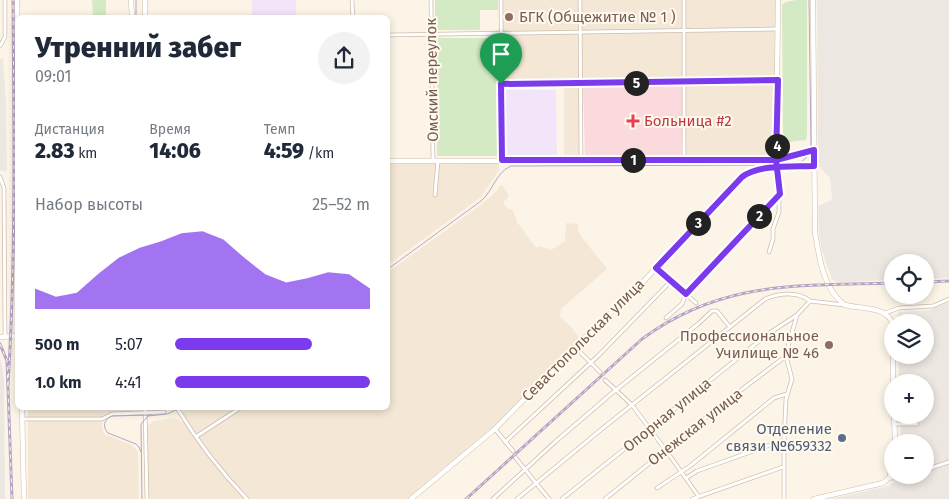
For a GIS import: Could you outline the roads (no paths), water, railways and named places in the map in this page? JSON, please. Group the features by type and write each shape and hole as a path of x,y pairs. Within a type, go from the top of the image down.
{"street":[{"path":"0,46 5,36 4,0"},
{"path":"17,0 17,15"},
{"path":"131,0 132,15"},
{"path":"145,0 145,15"},
{"path":"352,0 353,15"},
{"name":"Омский переулок","path":"431,0 432,121 436,160 435,195"},
{"path":"501,0 502,160"},
{"path":"580,0 581,160"},
{"path":"684,0 684,160"},
{"path":"769,252 774,239 773,229 779,212 780,194 776,168 778,0"},
{"path":"813,0 815,232 820,257 829,285 837,299 844,305"},
{"path":"390,34 778,30"},
{"path":"501,84 778,80"},
{"path":"390,161 776,160 814,150"},
{"name":"Севастопольская улица","path":"411,499 495,429 656,268 742,177 755,170 814,166"},
{"path":"0,177 4,188 2,336 15,336"},
{"path":"666,318 681,305 686,294 780,194"},
{"path":"656,268 696,303"},
{"path":"505,442 590,362 670,281"},
{"path":"517,499 535,482 768,298 795,294 810,301 881,311 885,314 899,308 933,306 949,299"},
{"path":"784,499 783,467 787,394 792,379 786,356 797,315 810,301"},
{"path":"493,499 616,390 693,329 713,310 716,310 730,327"},
{"name":"Опорная улица","path":"562,499 768,334 797,315"},
{"path":"575,347 600,372"},
{"name":"Онежская улица","path":"605,499 724,403 786,356"},
{"path":"605,380 632,405 699,497"},
{"path":"657,488 694,464 774,398 787,394"},
{"path":"22,410 24,499"},
{"path":"145,410 147,499"},
{"path":"178,410 227,478 247,499"},
{"path":"197,436 237,410"},
{"path":"22,419 102,419 112,414 164,412"},
{"path":"894,424 894,434"},
{"path":"495,429 513,451"},
{"path":"686,478 698,471 784,440"},
{"path":"515,457 549,499"},
{"path":"934,467 949,462"},
{"path":"692,499 783,467"},
{"path":"814,499 884,481"}],"tram line":[{"path":"136,0 136,15"},
{"path":"390,268 481,201 498,177 511,166 792,165 802,161 809,154 811,147 809,0"},
{"path":"142,499 141,424 148,416 167,414 176,410"},
{"path":"141,452 136,444 108,433 105,423 112,416 152,415"}],"railway":[{"path":"8,385 13,241 13,0"},
{"path":"934,282 949,281"},
{"path":"466,499 642,339 672,320 702,306 731,296 762,290 793,286 884,283"},
{"path":"0,344 7,361 12,499"}],"place":[{"name":"БГК (Общежитие № 1 )","path":"509,17"},
{"name":"Больница #2","path":"633,121"},
{"name":"Профессиональное Училище № 46","path":"829,345"},
{"name":"Отделение связи №659332","path":"842,438"}]}
